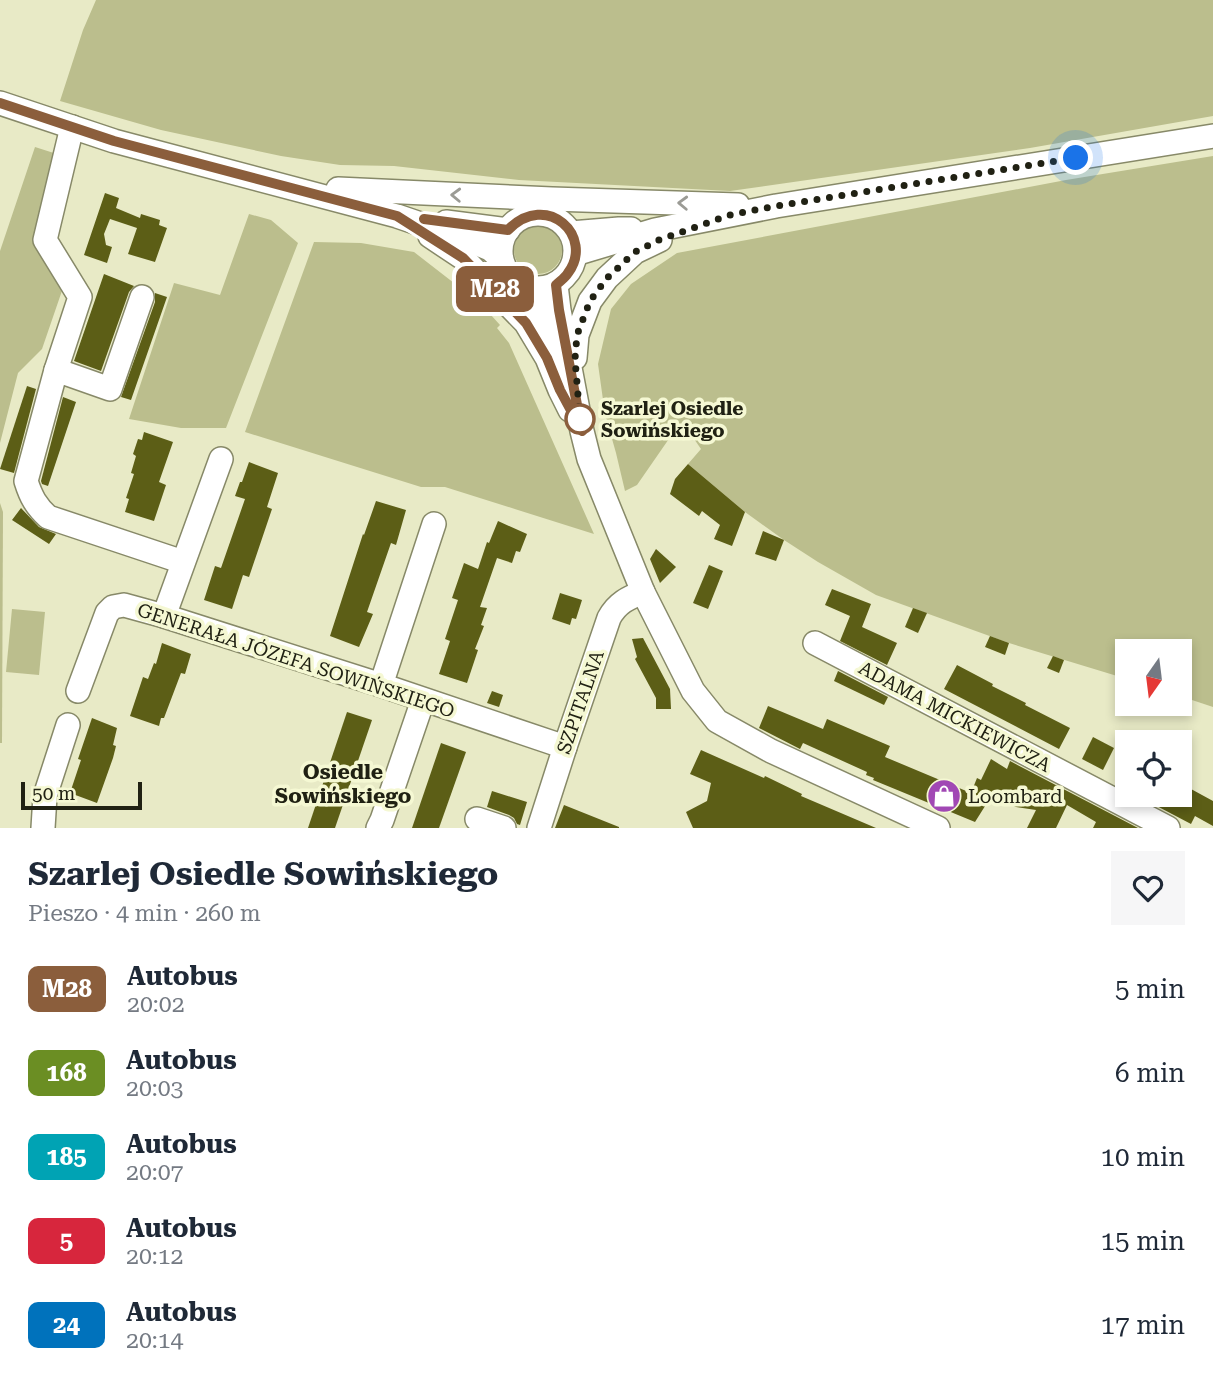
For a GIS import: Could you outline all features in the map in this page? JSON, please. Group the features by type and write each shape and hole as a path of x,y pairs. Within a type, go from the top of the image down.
{"street":[{"path":"0,103 114,141 397,216 473,242 502,258"},
{"path":"72,127 44,240 80,297 56,370 26,481 37,507 48,517 183,562"},
{"path":"573,243 776,206 1213,136"},
{"path":"283,186 392,193 776,206"},
{"path":"528,215 553,216 564,223 573,243 575,260 568,275 545,287 522,285 505,270 502,244 508,230 516,221 528,215"},
{"path":"582,431 575,359 577,335 590,301 607,278 635,252 659,240 730,215"},
{"path":"397,216 508,230"},
{"path":"397,216 463,258 526,323 547,358 560,390 582,431"},
{"path":"545,287 589,459 643,592 693,691 717,721 771,751 939,828"},
{"path":"56,370 110,388 142,297"},
{"path":"164,617 222,459"},
{"path":"381,685 434,524"},
{"name":"SZPITALNA","path":"539,828 609,618 624,600 643,592"},
{"name":"GENERAŁA JÓZEFA SOWIŃSKIEGO","path":"78,691 107,613 113,607 124,605 381,685 565,747"},
{"name":"ADAMA MICKIEWICZA","path":"816,643 1168,828"},
{"path":"378,828 422,700"},
{"path":"43,828 45,796 68,725"},
{"path":"477,819 504,828"}],"green space":[{"path":"96,0 1213,0 1213,116 1030,148 730,191 519,180 394,166 340,165 281,156 161,130 60,101 83,30"},
{"path":"35,147 60,155 38,241 65,282 42,349 18,373 0,443 0,251"},
{"path":"1213,156 1213,707 1192,700 1192,639 1115,639 1115,675 1009,643 876,595 784,540 745,512 688,464 701,449 690,433 673,433 637,485 625,491 605,414 598,364 611,309 631,284 677,253 1066,180"},
{"path":"249,214 271,220 298,243 226,428 181,428 129,419 174,283 220,295"},
{"path":"538,226 555,233 562,250 555,267 538,274 521,267 514,250 521,233"},
{"path":"314,242 361,243 414,252 481,304 500,325 497,328 509,343 594,534 445,487 421,487 245,432"},
{"path":"0,503 3,512 2,743 0,743"},
{"path":"12,609 45,612 39,675 6,672"}],"building":[{"path":"105,193 119,198 116,208 140,218 141,214 160,220 159,225 167,228 155,262 128,254 137,228 110,219 104,234 106,245 112,247 107,263 84,255"},
{"path":"104,274 134,286 129,292 101,371 74,361"},
{"path":"155,293 167,297 131,400 121,397 155,302"},
{"path":"27,386 36,389 14,473 0,469"},
{"path":"63,397 76,402 48,486 41,481"},
{"path":"144,432 173,442 159,482 166,485 154,521 125,512 129,499 126,498 134,474 131,473 136,456 133,454 138,439 142,440"},
{"path":"249,462 278,473 267,507 272,509 249,577 243,575 232,609 204,600 215,566 221,568 245,499 235,496"},
{"path":"688,464 745,512 732,546 714,539 720,525 702,511 699,516 670,494 675,479"},
{"path":"376,501 406,510 396,545 391,543 367,612 373,614 359,647 330,636"},
{"path":"21,508 39,527 56,534 49,544 12,520"},
{"path":"498,521 527,534 512,563 497,558 480,607 487,608 481,625 484,626 467,683 439,674 450,641 445,639 458,600 452,598 464,563 478,569"},
{"path":"763,531 784,540 776,561 755,554"},
{"path":"656,549 676,567 660,583 650,559"},
{"path":"709,565 723,571 708,609 693,603"},
{"path":"832,589 871,604 862,627 897,643 887,665 840,641 850,616 825,605"},
{"path":"560,593 582,600 576,619 572,618 570,625 552,619"},
{"path":"913,608 927,613 918,633 905,627"},
{"path":"990,636 1009,643 1005,655 985,647"},
{"path":"643,638 670,689 671,709 656,709 656,698 635,659 637,657 632,639"},
{"path":"162,643 191,654 185,674 181,673 159,726 130,716 143,677 148,679"},
{"path":"1053,656 1064,660 1059,673 1047,668"},
{"path":"957,665 1070,728 1059,749 944,689"},
{"path":"838,671 888,697 884,705 834,681"},
{"path":"492,691 503,695 499,707 487,703"},
{"path":"768,706 823,729 827,719 890,746 885,757 971,793 977,778 981,780 991,759 1007,769 1010,761 1138,828 1093,828 1096,822 1067,805 1056,828 1027,828 1036,810 1016,807 992,795 975,822 873,780 874,778 866,775 867,772 803,743 800,749 759,728"},
{"path":"347,712 372,720 335,828 308,828"},
{"path":"92,718 117,728 113,758 97,803 70,793"},
{"path":"1093,737 1114,748 1103,770 1082,759"},
{"path":"441,743 466,752 439,828 412,828"},
{"path":"701,750 764,778 765,776 802,794 801,796 876,828 693,828 686,812 707,801 711,783 690,774"},
{"path":"1192,790 1213,801 1213,826 1195,816 1191,824 1159,807 1192,807"},
{"path":"492,791 527,802 520,825 509,815 487,807"},
{"path":"564,805 619,827 619,828 555,828"}],"bus line":[{"name":"M28","path":"0,103 114,141 397,216 463,258 526,323 547,358 560,390 582,431 556,285 568,275 575,260 576,246 564,223 553,216 528,215 516,221 508,230 424,219"}],"place":[{"name":"Szarlej Osiedle Sowińskiego","path":"580,419"},
{"name":"Loombard","path":"944,796"}],"district":[{"name":"Osiedle Sowińskiego","path":"343,784"}],"route":[{"path":"580,419 575,359 577,335 584,313 607,278 635,252 659,240 730,215 1076,158"}]}
